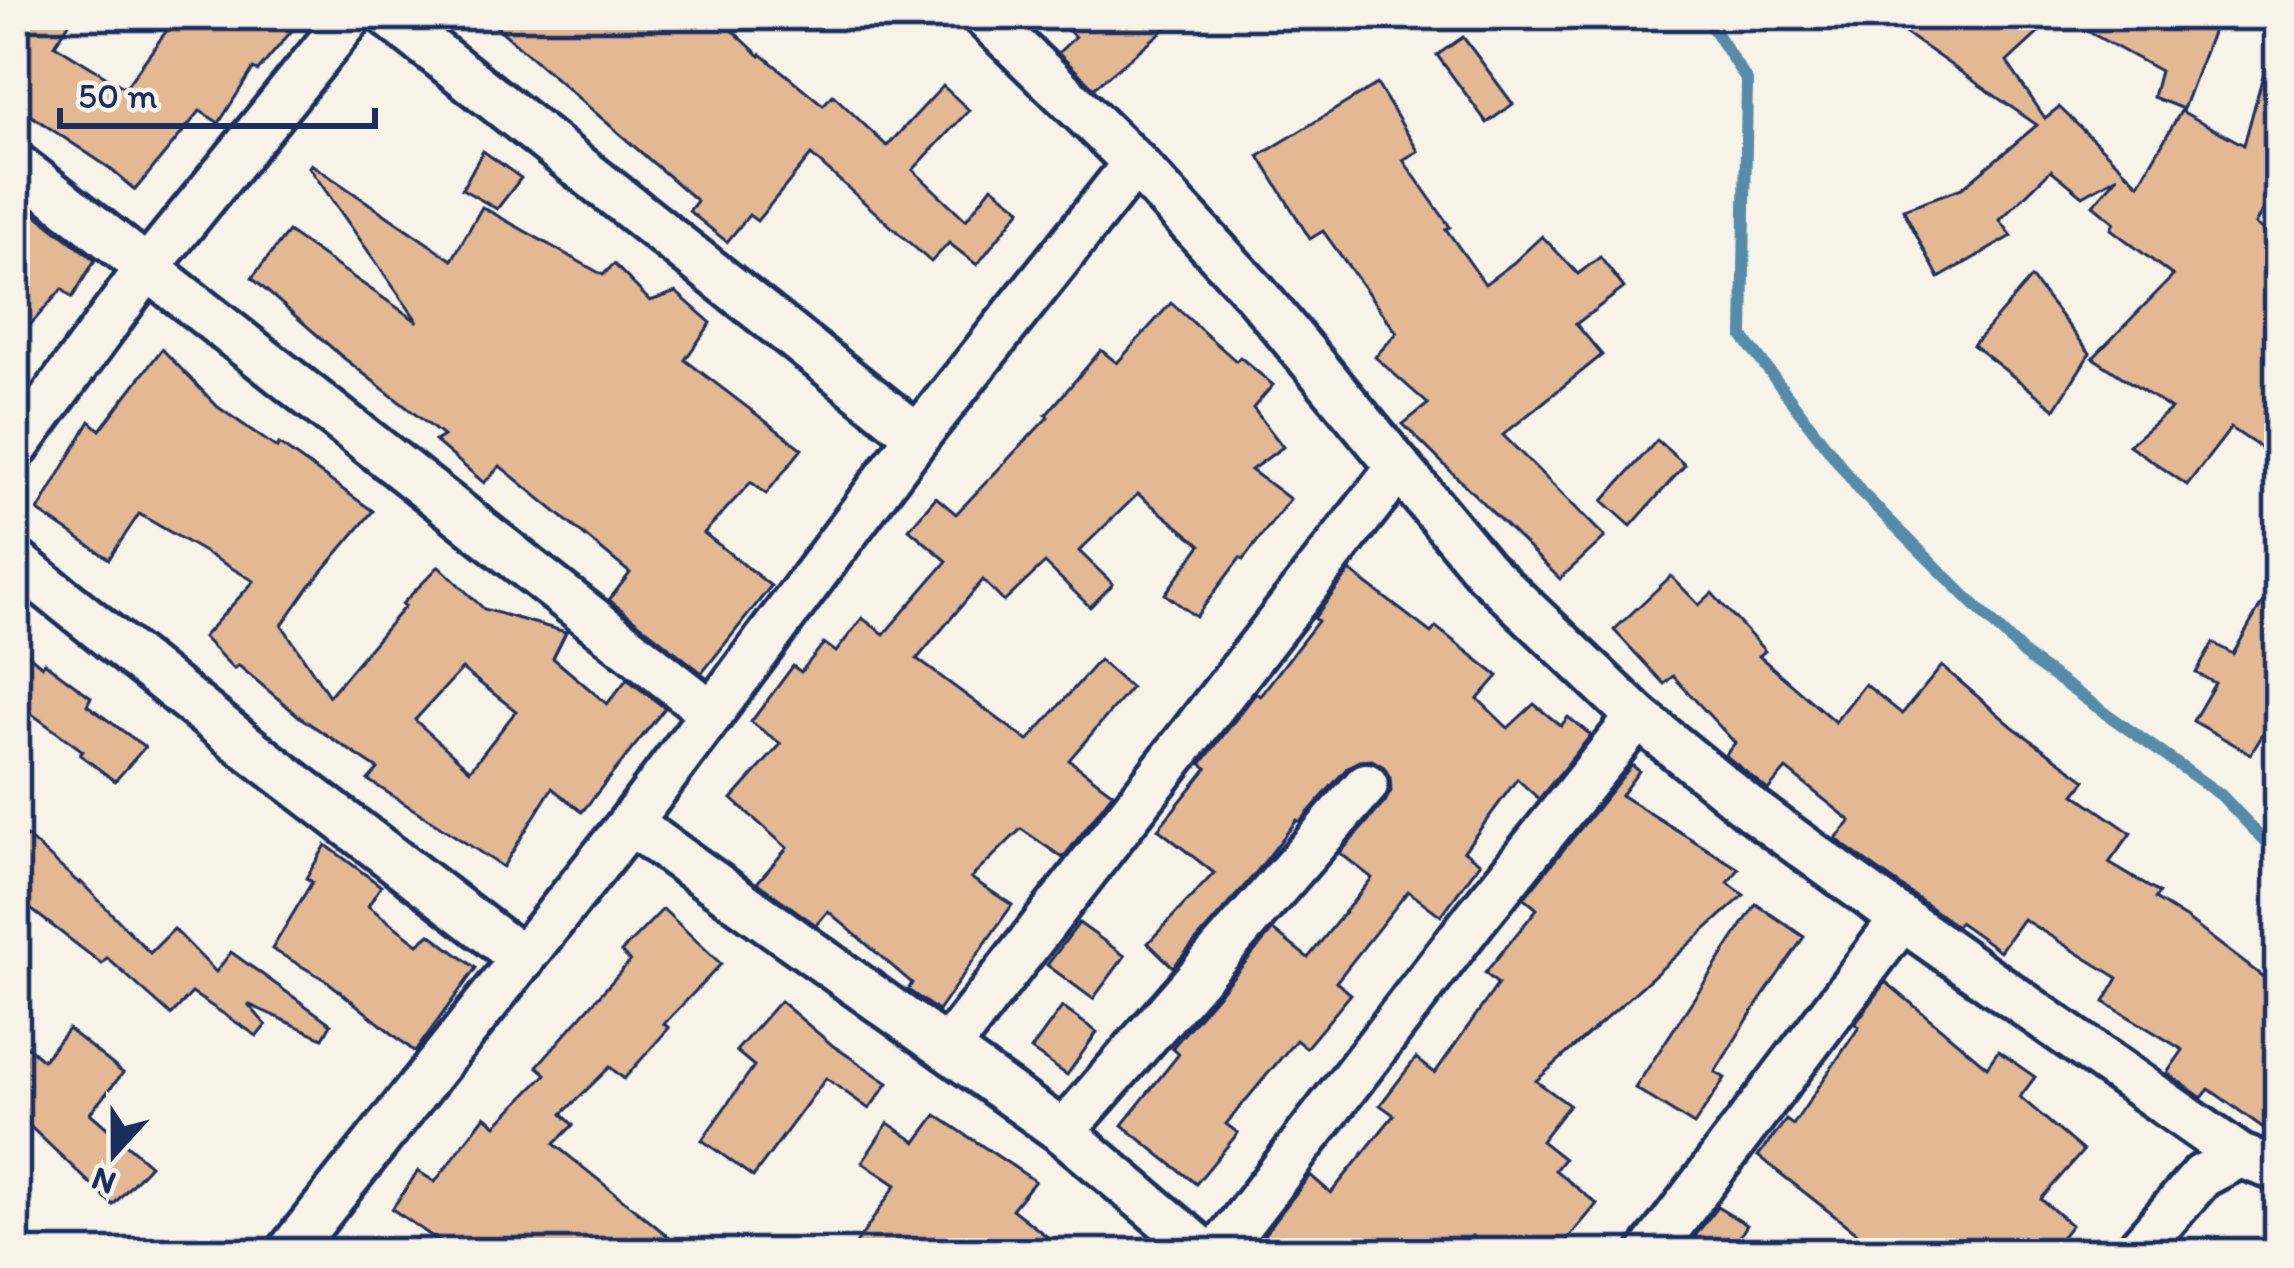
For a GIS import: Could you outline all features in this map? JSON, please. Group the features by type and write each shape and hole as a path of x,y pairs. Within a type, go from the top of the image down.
{"street":[{"path":"15,448 148,267 352,15"},
{"path":"388,15 918,436"},
{"path":"983,15 1135,163 1254,292 1486,571 1638,718 1752,810 1902,919 2259,1163"},
{"path":"288,1253 630,824 918,436 1135,163"},
{"path":"15,164 712,713"},
{"path":"947,1049 1399,467"},
{"path":"15,561 523,959"},
{"path":"1218,1253 1474,920 1638,718"},
{"path":"1063,1132 1366,785"},
{"path":"630,824 1063,1132 1206,1253"},
{"path":"1649,1253 1902,919"},
{"path":"2135,1253 2202,1176 2259,1163"}],"building":[{"path":"15,15 74,15 55,45 125,88 178,15 305,15 258,71 253,69 219,123 200,111 135,190 15,105"},
{"path":"483,15 716,15 823,105 833,95 887,146 943,86 969,110 913,170 966,220 992,186 1021,209 977,265 949,243 931,262 811,155 757,221 749,215 727,242 689,211 697,201"},
{"path":"1053,15 1182,15 1094,88 1058,53 1075,37"},
{"path":"1879,15 2058,15 2007,62 2045,118 2059,107 2139,184 2181,111 2244,145 2268,57 2279,58 2279,180 2256,224 2279,240 2279,460 2231,428 2187,485 2129,445 2171,409 2093,358 2173,276 2111,229 2114,222 2093,205 2118,176 2083,196 2051,170 2000,220 2012,236 1939,278 1903,209 1962,188 2037,125"},
{"path":"2058,15 2193,15 2216,22 2183,109 2153,97 2160,71"},
{"path":"1463,37 1513,104 1487,123 1437,55"},
{"path":"1377,84 1418,151 1403,160 1485,284 1542,236 1578,274 1600,257 1624,288 1576,324 1602,355 1503,435 1605,537 1560,579 1403,424 1428,404 1375,357 1397,333 1323,231 1310,239 1259,156"},
{"path":"483,151 521,178 497,209 462,189"},
{"path":"311,164 452,260 482,207 603,275 614,264 650,301 676,292 711,323 685,360 802,449 766,494 751,482 704,533 771,586 702,673 609,600 630,573 500,466 484,483 435,441 443,436 252,278 288,232 418,322"},
{"path":"15,209 31,220 35,214 95,260 72,298 62,289 15,342"},
{"path":"2031,278 2090,353 2055,409 1973,345"},
{"path":"1171,303 1236,361 1240,357 1273,385 1253,408 1283,447 1251,470 1290,499 1196,617 1165,594 1201,545 1138,494 1079,551 1113,584 1090,607 1045,563 1004,602 983,580 917,659 1028,741 1099,660 1131,688 1069,760 1113,793 1063,858 1021,829 971,878 1012,905 938,1011 908,990 912,983 828,911 816,925 757,883 787,848 732,799 781,744 751,722 793,666 801,672 824,643 836,652 862,618 884,634 947,561 909,529 936,497 956,514 1048,417 1101,350 1117,363"},
{"path":"162,349 218,407 373,511 282,625 329,696 405,606 402,604 439,566 484,609 566,632 553,658 607,704 627,679 665,708 582,812 552,788 503,867 368,780 378,769 301,718 238,665 234,669 203,637 254,581 139,514 109,559 38,511 90,421 100,430","holes":["462,669 516,711 470,770 415,720"]},
{"path":"1657,440 1685,465 1631,526 1603,501"},
{"path":"1350,571 1431,633 1436,627 1498,676 1478,699 1508,728 1534,704 1561,726 1568,717 1591,735 1539,799 1517,779 1464,851 1480,863 1441,916 1408,891 1336,982 1351,994 1306,1048 1296,1040 1226,1124 1238,1133 1196,1184 1122,1125 1179,1054 1172,1048 1273,930 1308,958 1372,878 1340,853 1385,802 1391,791 1390,778 1372,760 1348,767 1173,967 1148,943 1214,873 1158,829 1207,768 1201,764 1318,621 1314,618"},
{"path":"2279,573 2279,732 2268,726 2251,754 2193,721 2215,683 2196,673 2213,643 2233,654"},
{"path":"1671,576 1699,605 1712,593 1765,651 1759,656 1835,722 1865,684 1902,714 1942,666 2013,727 2086,780 2075,794 2131,833 2109,863 2159,893 2155,899 2279,989 2279,1139 2209,1089 2202,1098 2167,1073 2183,1050 2104,1002 2118,978 2023,919 2000,951 1959,922 1956,926 1846,847 1836,838 1851,821 1786,769 1768,790 1725,755 1735,743 1673,676 1664,684 1614,630"},
{"path":"15,643 91,697 87,705 145,747 115,781 80,755 83,751 15,702"},
{"path":"1632,765 1639,771 1621,795 1739,869 1728,883 1744,895 1536,1081 1569,1105 1541,1141 1564,1159 1555,1170 1597,1204 1556,1253 1498,1253 1472,1236 1457,1253 1250,1253 1310,1175 1331,1193 1394,1115 1380,1105 1416,1058 1435,1073 1498,984 1485,973 1537,909 1524,898"},
{"path":"15,826 81,882 150,953 174,929 216,972 231,952 331,1024 323,1038 248,1004 266,1025 257,1036 192,993 171,1015 107,958 102,964 15,897"},
{"path":"326,845 381,886 368,906 418,944 430,934 476,968 415,1052 327,981 272,949 312,882 306,878"},
{"path":"1756,904 1804,937 1715,1072 1725,1078 1694,1125 1635,1088"},
{"path":"663,909 721,964 664,1024 669,1028 624,1079 610,1067 562,1114 573,1125 554,1144 689,1253 456,1253 392,1209 418,1171 435,1182 485,1116 496,1125 546,1074 537,1066 630,961 621,952"},
{"path":"1079,923 1125,956 1093,999 1047,965"},
{"path":"1886,982 1987,1067 1998,1051 2035,1077 2020,1097 2083,1151 2041,1199 2071,1225 2049,1253 1882,1253 1758,1156 1786,1120 1793,1125"},
{"path":"780,1001 888,1083 869,1109 826,1078 753,1177 702,1140 754,1066 736,1051"},
{"path":"1062,1007 1097,1032 1067,1075 1031,1050"},
{"path":"68,1029 123,1073 90,1113 150,1165 113,1205 15,1112 15,1036 43,1060"},
{"path":"936,1115 1035,1181 1012,1209 1068,1253 850,1253 896,1185 862,1162 888,1123 916,1142"},
{"path":"1717,1207 1747,1225 1729,1253 1682,1253"}],"waterway":[{"path":"1704,15 1747,81 1743,337 1861,492 2028,658 2221,795 2279,856"}]}
